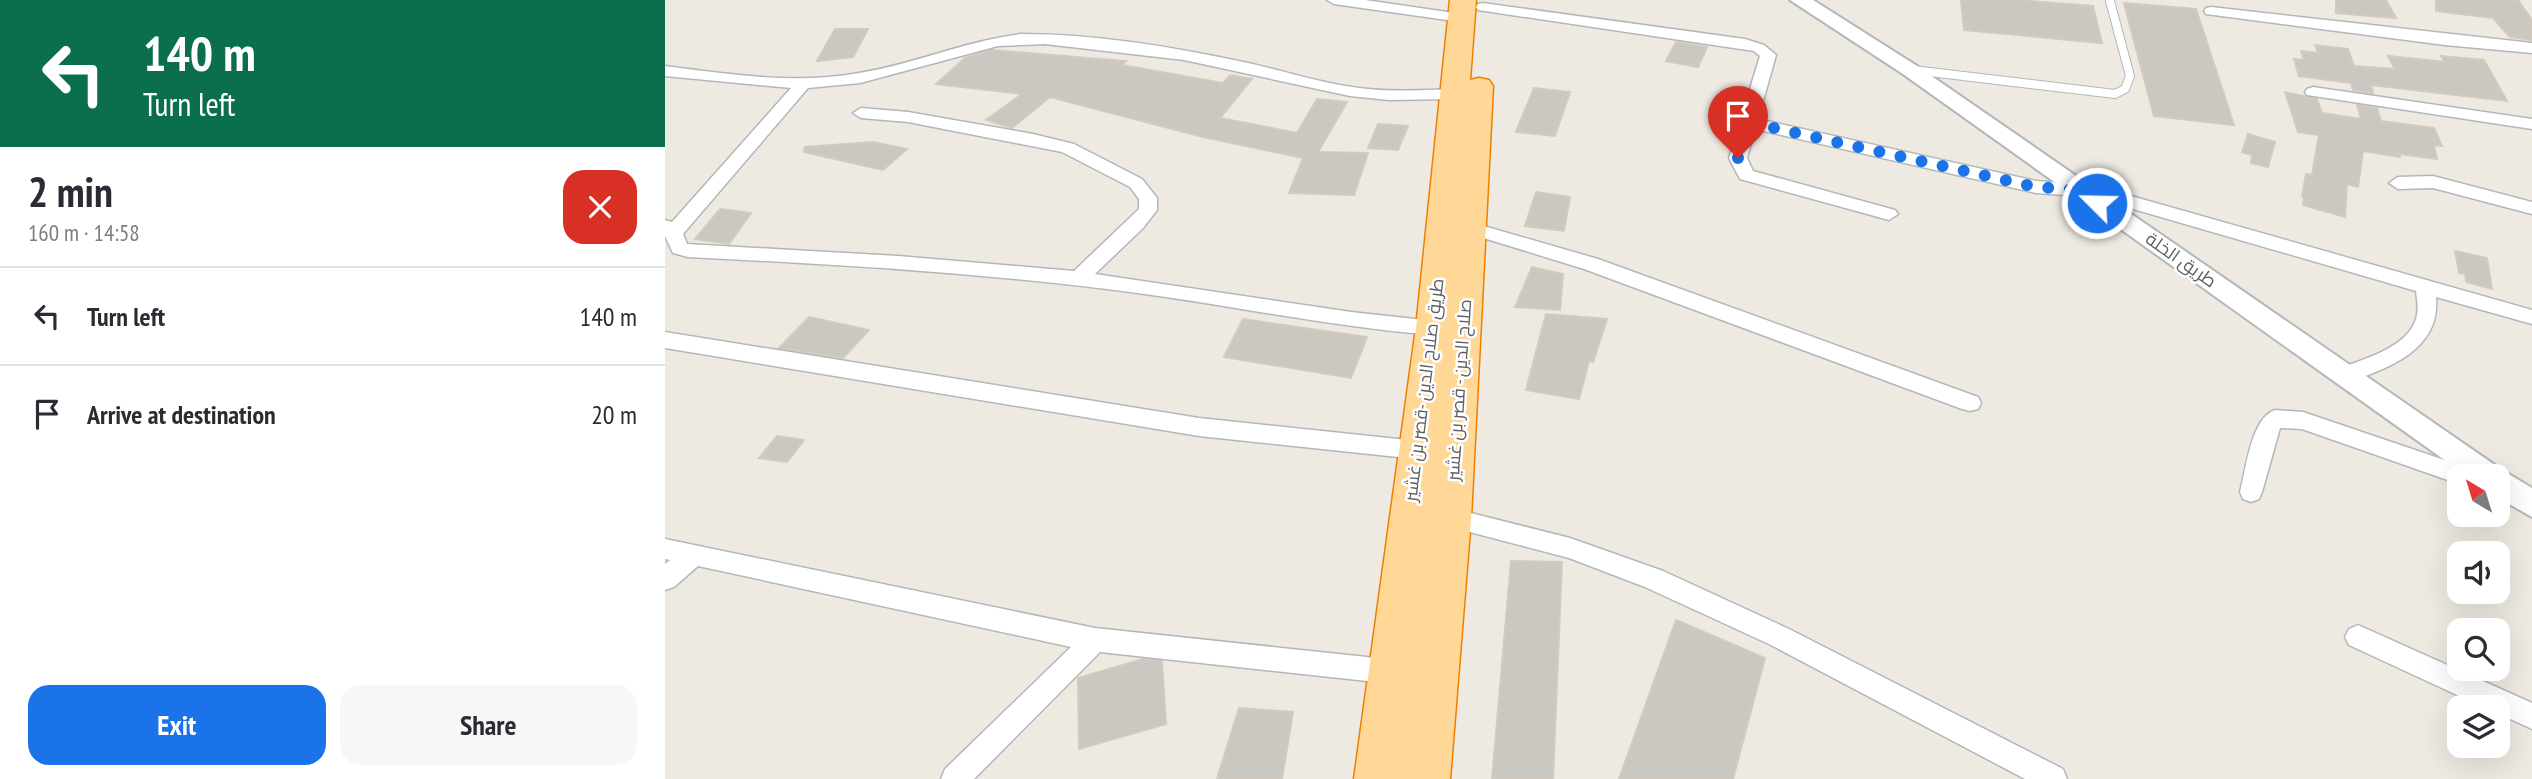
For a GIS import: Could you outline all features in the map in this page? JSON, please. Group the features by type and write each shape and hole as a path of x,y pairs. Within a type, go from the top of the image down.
{"highway":[{"name":"طريق صلاح الدين -قصر بن غشير","path":"1378,779 1433,328 1453,94 1473,6"},
{"name":"صلاح الدين - قصر بن غشير","path":"1426,779 1451,517 1470,228 1473,6"}],"street":[{"path":"1334,0 1473,6 1759,48 1768,55 1738,158 1746,175 1889,214"},
{"name":"طريق الخلة","path":"1800,0 1910,70 2473,464"},
{"path":"2211,11 2532,48"},
{"path":"665,71 775,85 803,84 862,77 992,42 1044,39 1131,48 1218,62 1332,89 1370,94 1453,94"},
{"path":"803,84 669,230 680,247 688,251 850,258 1078,279 1383,325 1433,328"},
{"path":"2313,92 2532,124"},
{"path":"861,113 908,117 1033,139 1068,148 1136,183 1148,198 1148,210 1137,224 1078,279"},
{"path":"1747,122 2036,187 2078,190 2117,198 2532,317"},
{"path":"2397,183 2433,181 2532,208"},
{"path":"1470,228 1604,269 1970,403"},
{"path":"2345,375 2400,351 2415,336 2427,319 2426,286"},
{"path":"665,340 1199,427 1417,450"},
{"path":"2251,492 2267,428 2275,419 2303,421 2447,470"},
{"path":"1451,517 1570,548 1654,579 1780,637 2053,779"},
{"path":"665,549 1095,640 1391,673 1436,667"},
{"path":"665,579 694,555"},
{"path":"2358,637 2532,716"},
{"path":"955,779 1095,640"}],"lane":[{"path":"1910,70 2081,92 2115,93 2125,89 2130,76 2110,1"}],"building":[{"path":"1961,0 2017,0 2093,6 2102,43 1964,30"},
{"path":"2336,0 2386,0 2396,18 2336,13"},
{"path":"2436,0 2518,0 2532,20 2532,40 2510,37 2493,18 2436,11"},
{"path":"2124,3 2196,9 2234,125 2154,116"},
{"path":"835,29 868,29 853,57 817,61"},
{"path":"1676,42 1707,47 1698,67 1666,61"},
{"path":"2315,45 2348,49 2354,66 2395,69 2388,56 2445,62 2441,56 2484,60 2507,101 2371,85 2373,93 2353,90 2351,83 2299,76 2294,59 2304,60 2301,51 2318,53"},
{"path":"992,50 1126,61 1122,65 1223,83 1230,75 1252,79 1220,118 1297,133 1317,99 1347,102 1318,152 1368,153 1354,195 1289,193 1303,158 1203,137 1050,97 1012,128 986,120 1022,94 936,84 965,58"},
{"path":"1534,88 1570,92 1555,136 1516,132"},
{"path":"2285,92 2317,99 2322,113 2361,119 2357,105 2377,108 2381,121 2434,128 2442,146 2434,145 2437,159 2363,151 2358,187 2347,184 2345,217 2303,205 2306,174 2312,175 2319,135 2298,132"},
{"path":"1378,124 1408,126 1398,150 1368,148"},
{"path":"2248,134 2275,142 2268,167 2251,163 2252,155 2242,152"},
{"path":"873,142 907,149 883,170 804,152 805,147"},
{"path":"1536,192 1570,197 1564,231 1525,226"},
{"path":"720,209 751,213 729,244 695,239"},
{"path":"2455,251 2487,258 2492,289 2466,282 2465,274 2459,273"},
{"path":"1532,267 1563,274 1560,310 1515,307"},
{"path":"1546,314 1607,319 1593,362 1589,361 1579,399 1526,390"},
{"path":"809,317 869,330 843,358 779,348"},
{"path":"1243,319 1367,337 1351,378 1224,357"},
{"path":"777,436 804,440 787,462 759,458"},
{"path":"1511,561 1562,562 1553,779 1492,779"},
{"path":"1676,620 1765,658 1733,779 1619,779"},
{"path":"1143,659 1162,661 1166,724 1079,749 1078,678"},
{"path":"1239,708 1293,712 1282,779 1217,779"}],"route":[{"path":"1738,158 1747,122 2036,187 2078,190 2097,203"}]}
